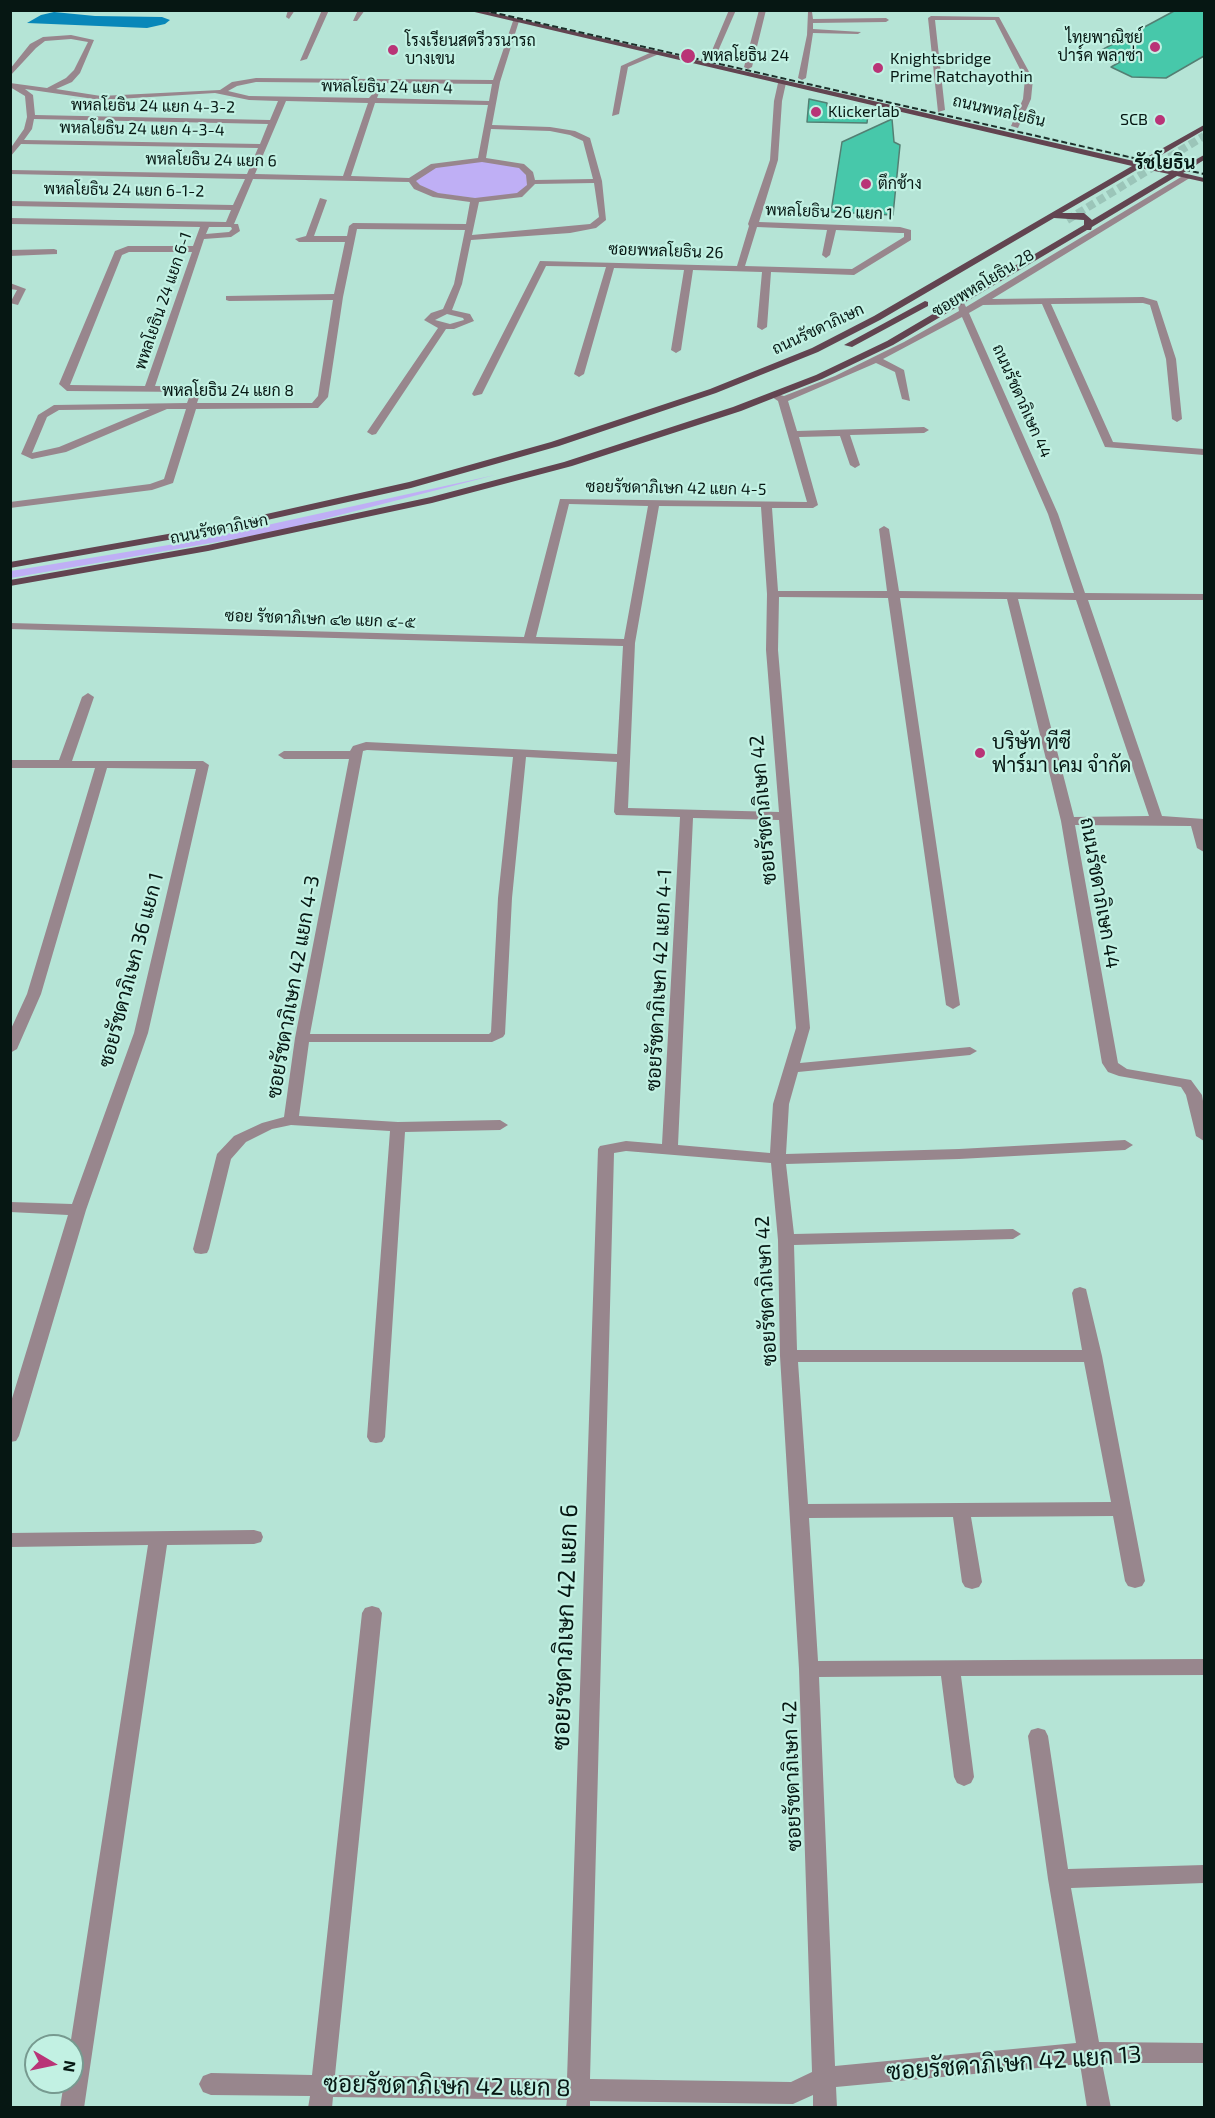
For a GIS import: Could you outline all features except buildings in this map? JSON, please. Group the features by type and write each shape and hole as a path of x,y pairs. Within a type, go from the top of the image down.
{"main road":[{"name":"ถนนพหลโยธิน","path":"469,10 655,54 785,79 1204,175"},
{"name":"ถนนพหลโยธิน","path":"497,10 748,67 785,79 794,85 1140,165 1177,173 1189,171"},
{"path":"516,21 526,17"},
{"name":"ถนนพหลโยธิน","path":"785,79 802,78 994,122"},
{"name":"ถนนพหลโยธิน","path":"794,85 860,96"},
{"name":"ถนนพหลโยธิน","path":"1005,124 1026,129"},
{"name":"ถนนรัชดาภิเษก","path":"411,485 598,430 783,364 893,310 1054,222 1140,165 1162,160 1204,127"},
{"path":"1080,151 1095,148 1096,145"},
{"name":"ถนนพหลโยธิน","path":"1135,153 1204,175"},
{"path":"1189,171 1204,157"},
{"name":"ถนนรัชดาภิเษก","path":"432,500 659,428 803,375 920,318 1177,173"},
{"path":"1054,222 1068,214 1089,219 1085,225"},
{"name":"ถนนรัชดาภิเษก","path":"1054,222 1067,220"},
{"name":"ถนนรัชดาภิเษก","path":"10,583 231,544 432,500 609,452 779,397 962,308 1085,225"},
{"name":"ถนนรัชดาภิเษก","path":"10,565 213,530 563,449 704,405 820,359 936,297"}],"street":[{"path":"303,59 326,10"},
{"path":"355,20 363,10"},
{"path":"711,58 733,10"},
{"path":"748,67 763,10"},
{"path":"802,78 810,30 810,10"},
{"path":"941,110 931,18 967,14 999,19 1030,85 1023,113 1016,126"},
{"path":"810,21 886,20"},
{"path":"482,160 496,82 516,21"},
{"path":"810,30 858,32"},
{"path":"10,74 33,46 43,39 71,38 92,41 77,71 69,80 47,91"},
{"path":"615,114 625,66 655,54"},
{"name":"ซอยพหลโยธิน 26","path":"477,394 543,263 740,269 774,160 785,79"},
{"path":"11,84 86,97 116,98 223,92 235,84 256,80 496,82"},
{"path":"10,155 31,123 29,95 11,84"},
{"path":"346,178 376,91"},
{"name":"พหลโยธิน 24 แยก 4","path":"223,92 238,97 283,99 491,103"},
{"path":"226,225 236,208 283,99"},
{"name":"พหลโยธิน 24 แยก 4-3-2","path":"31,117 273,122"},
{"path":"468,238 553,232 593,226 603,218 590,144 581,136 549,129 487,127"},
{"name":"พหลโยธิน 24 แยก 4-3-4","path":"21,141 263,146"},
{"path":"482,160 521,166 530,174 531,182 528,190 519,195 475,200 430,194 417,187 411,180 434,166 482,160"},
{"name":"ซอยพหลโยธิน 28","path":"981,302 1189,171"},
{"name":"พหลโยธิน 24 แยก 6","path":"10,172 411,180"},
{"path":"531,182 598,181"},
{"path":"309,238 323,200"},
{"path":"447,311 458,284 475,200"},
{"name":"พหลโยธิน 24 แยก 6-1-2","path":"10,203 236,208"},
{"path":"10,221 237,226 235,232 201,237"},
{"path":"299,239 348,239 353,226 358,224 470,227"},
{"name":"พหลโยธิน 24 แยก 6-1","path":"149,388 205,225"},
{"name":"พหลโยธิน 26 แยก 1","path":"752,225 908,232 908,238 902,243 854,272 767,270"},
{"path":"826,255 832,227"},
{"name":"พหลโยธิน 24 แยก 8","path":"166,406 76,445 49,454 32,456 26,454 43,415 48,410 71,406 315,405 323,397 348,239"},
{"path":"10,505 163,484 171,477 196,391 193,389 67,388 64,384 118,253 128,249 196,249"},
{"path":"10,253 54,252"},
{"path":"579,374 611,264"},
{"path":"676,350 689,267"},
{"path":"740,269 767,270 762,327"},
{"path":"10,286 22,289 15,303"},
{"path":"229,298 338,297"},
{"path":"962,308 981,302 1143,300 1154,303 1171,359 1177,419"},
{"path":"1045,301 1109,445 1204,452"},
{"name":"ซอยพหลโยธิน 28","path":"779,397 878,360 962,308"},
{"name":"ถนนรัชดาภิเษก 44","path":"962,308 1053,514 1157,820"},
{"path":"447,311 463,314 470,319 465,324 443,327 429,320 447,311"},
{"path":"372,432 443,327"},
{"path":"878,360 898,370 907,399"},
{"name":"ซอยรัชดาภิเษก 42 แยก 4-5","path":"529,640 564,501 813,504 793,434 779,397"},
{"path":"793,434 924,430"},
{"path":"844,432 855,465"},
{"path":"654,502 629,643 621,812 784,816"},
{"name":"ซอยรัชดาภิเษก 42","path":"766,505 773,594 772,650 803,1028 781,1104 778,1159 786,1240 789,1356 809,1669 825,2108"},
{"path":"884,529 953,1005"},
{"path":"773,594 1204,596"},
{"name":"ถนนรัชดาภิเษก 44","path":"1012,596 1068,821 1110,1063 1113,1069 1124,1073 1186,1083 1194,1095 1204,1136"},
{"name":"ซอย รัชดาภิเษก ๔๒ แยก ๔-๕","path":"10,626 629,643"},
{"path":"64,765 88,697"},
{"path":"284,755 356,755 359,746 366,746 622,758"},
{"path":"302,1038 492,1038 498,1034 505,898 520,753"},
{"name":"ซอยรัชดาภิเษก 42 แยก 4-3","path":"356,755 302,1038 291,1120 398,1127 500,1125"},
{"name":"ซอยรัชดาภิเษก 36 แยก 1","path":"10,764 203,765 141,1034 78,1210 10,1436"},
{"path":"10,1049 34,994 102,765"},
{"name":"ซอยรัชดาภิเษก 42 แยก 4-1","path":"670,1149 687,814"},
{"path":"1068,821 1157,820 1201,823 1204,848"},
{"path":"793,1068 970,1051"},
{"path":"201,1249 223,1158 240,1139 267,1126 291,1120"},
{"path":"376,1437 398,1127"},
{"path":"670,1149 778,1159 959,1155 1125,1145"},
{"name":"ซอยรัชดาภิเษก 42 แยก 6","path":"578,2098 606,1149 626,1146 670,1149"},
{"path":"10,1207 78,1210"},
{"path":"786,1240 1012,1234"},
{"path":"1080,1293 1135,1581"},
{"path":"789,1356 1093,1356"},
{"path":"799,1511 1123,1509"},
{"path":"961,1510 972,1582"},
{"path":"10,1540 158,1540 254,1537"},
{"path":"72,2108 158,1540"},
{"path":"320,2108 372,1613"},
{"path":"809,1669 1204,1667"},
{"path":"950,1668 964,1777"},
{"path":"1038,1736 1059,1879 1099,2108"},
{"path":"1059,1879 1204,1874"},
{"name":"ซอยรัชดาภิเษก 42 แยก 13","path":"824,2078 1091,2052 1204,2053"},
{"name":"ซอยรัชดาภิเษก 42 แยก 8","path":"211,2084 322,2084 578,2098 793,2093 824,2078"}],"shaded area":[{"path":"482,160 524,168 530,176 528,190 511,196 481,199 426,192 413,183 432,167"},
{"path":"495,475 274,532 11,578 11,571 199,540"}],"water":[{"path":"54,12 95,16 162,17 170,20 165,24 147,28 27,23 41,15"}],"tunnel":[{"path":"1067,220 1204,136"}],"railway":[{"path":"482,10 1204,174"}],"place":[{"name":"ไทยพาณิชย์ ปาร์ค พลาซ่า","path":"1155,47"},
{"name":"โรงเรียนสตรีวรนารถ บางเขน","path":"393,50"},
{"name":"พหลโยธิน 24","path":"688,56"},
{"name":"Knightsbridge Prime Ratchayothin","path":"878,68"},
{"name":"Klickerlab","path":"816,112"},
{"name":"SCB","path":"1160,120"},
{"name":"ตึกช้าง","path":"866,184"},
{"name":"บริษัท ทีซี ฟาร์มา เคม จำกัด","path":"980,753"}],"district":[{"name":"รัชโยธิน","path":"1165,163"}]}
